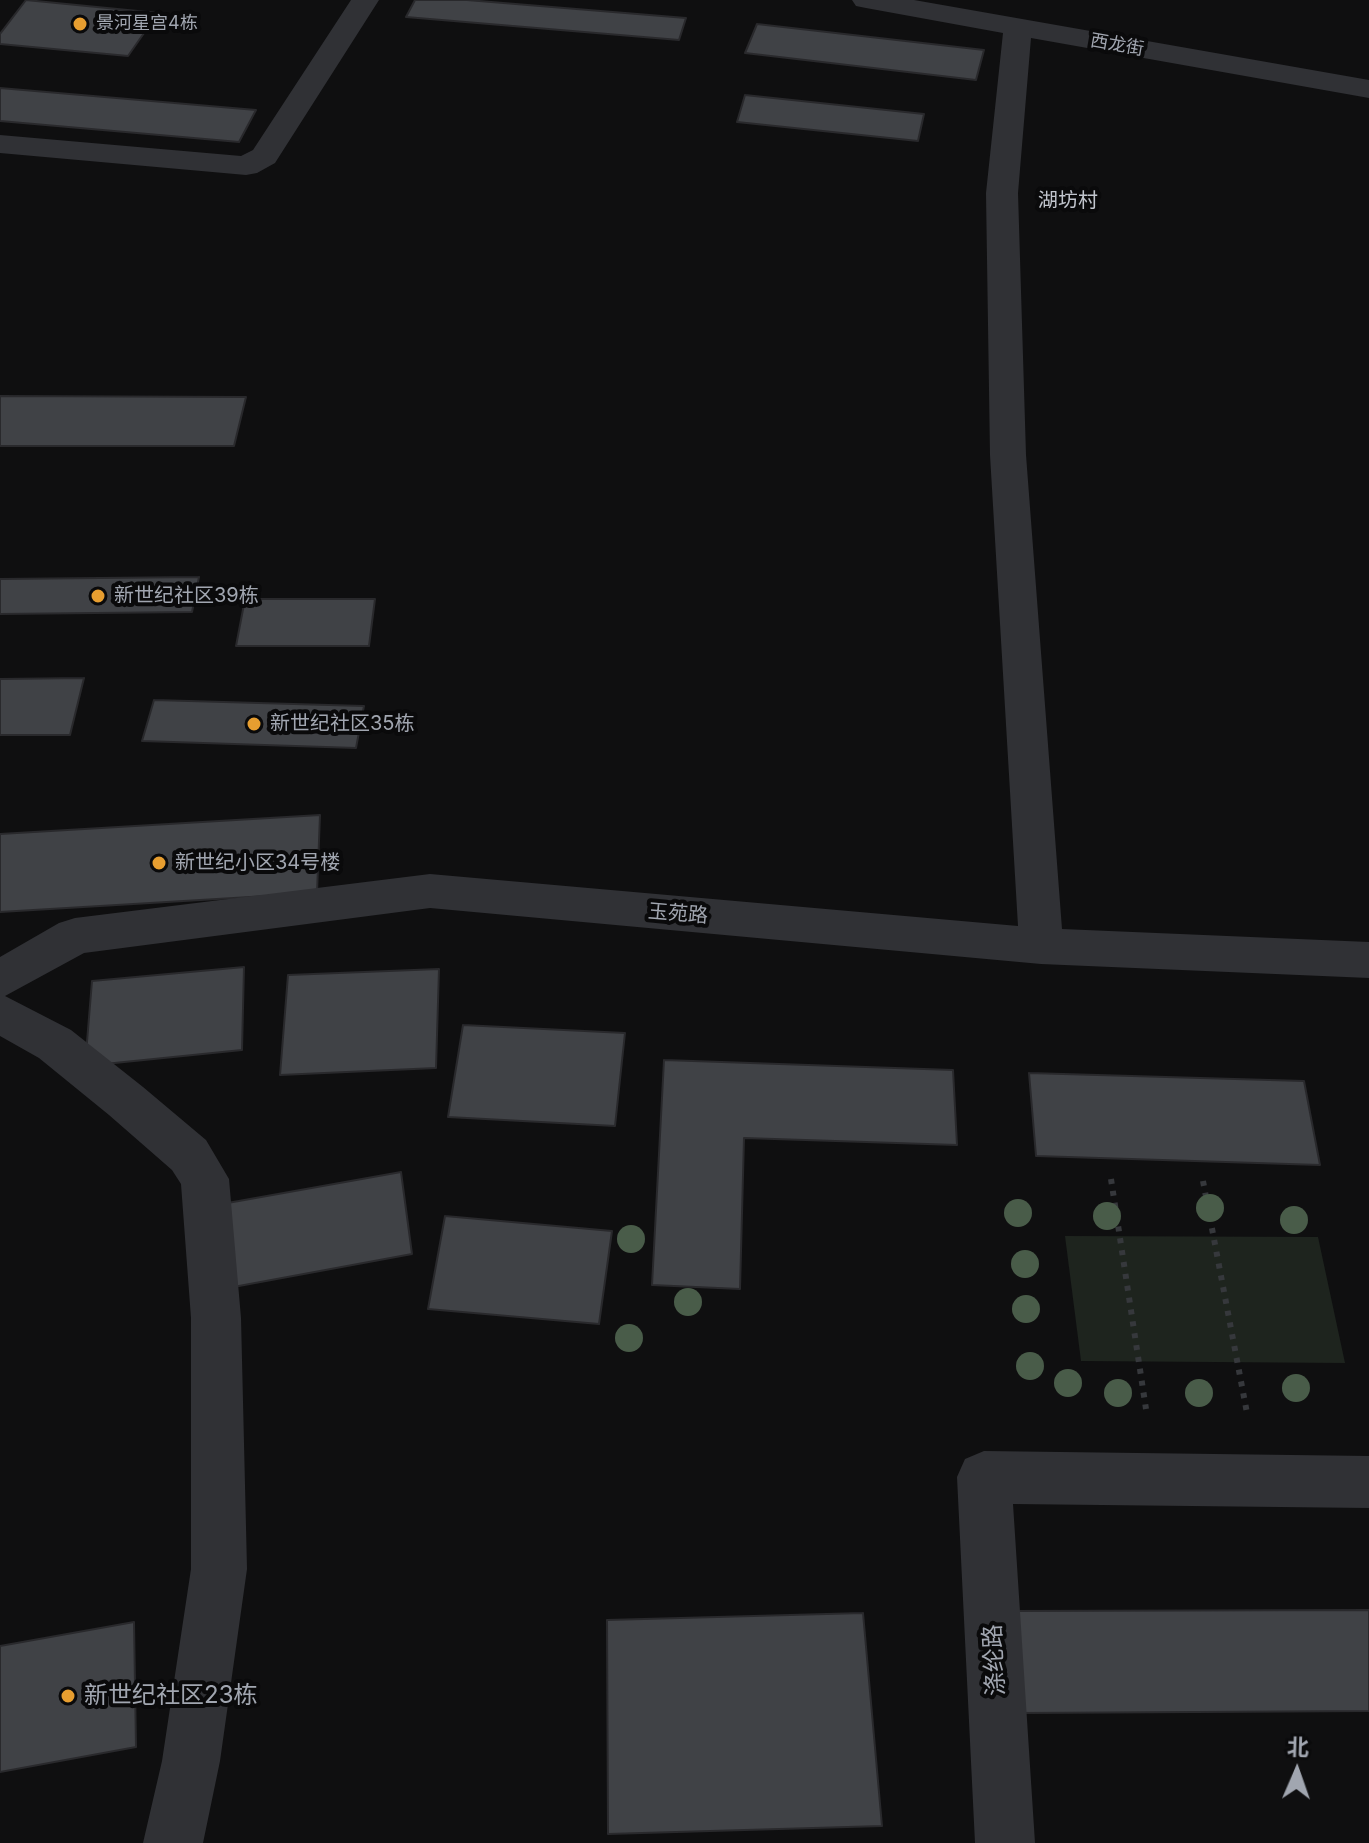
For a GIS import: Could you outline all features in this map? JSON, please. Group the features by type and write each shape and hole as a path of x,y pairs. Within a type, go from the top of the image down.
{"street":[{"path":"0,144 246,166 264,156 365,0"},
{"name":"西龙街","path":"866,0 1369,89"},
{"path":"1018,27 1002,193 1008,455 1041,946"},
{"name":"玉苑路","path":"0,979 75,936 430,891 1041,946 1369,960"},
{"path":"0,1013 55,1044 126,1101 189,1155 205,1179 216,1318 219,1569 191,1761 173,1843"},
{"name":"涤纶路","path":"1005,1843 984,1477 1369,1482"}],"path":[{"path":"1111,1179 1146,1409"},
{"path":"1203,1181 1247,1413"}],"shaded area":[{"path":"1065,1236 1318,1237 1345,1363 1081,1361"}],"building":[{"name":"景河星宫4栋","path":"26,0 158,13 128,56 0,44 0,34"},
{"path":"415,0 467,0 686,18 679,40 406,17"},
{"path":"757,24 984,50 976,80 745,53"},
{"path":"0,88 256,110 239,142 0,121"},
{"path":"745,95 924,114 918,141 737,122"},
{"path":"0,396 246,397 234,446 0,446"},
{"name":"新世纪社区39栋","path":"199,577 192,612 0,614 0,579"},
{"path":"245,599 375,599 369,646 236,646"},
{"path":"84,678 70,735 0,735 0,679"},
{"name":"新世纪社区35栋","path":"154,700 364,706 356,748 142,741"},
{"name":"新世纪小区34号楼","path":"320,815 317,893 0,912 0,834"},
{"path":"244,967 242,1050 85,1066 92,981"},
{"path":"439,969 436,1068 280,1075 288,975"},
{"path":"463,1025 625,1033 615,1126 448,1117"},
{"path":"664,1060 953,1070 957,1145 744,1138 740,1289 652,1285"},
{"path":"1029,1073 1304,1081 1320,1165 1036,1156"},
{"path":"401,1172 412,1254 228,1288 222,1204"},
{"path":"445,1216 612,1231 599,1324 428,1309"},
{"path":"1369,1610 1369,1711 1021,1713 1011,1611"},
{"path":"863,1613 882,1826 608,1834 607,1620"},
{"name":"新世纪社区23栋","path":"134,1622 136,1747 0,1772 0,1646"}],"place":[{"name":"景河星宫4栋","path":"80,24"},
{"name":"新世纪社区39栋","path":"98,596"},
{"name":"新世纪社区35栋","path":"254,724"},
{"name":"新世纪小区34号楼","path":"159,863"},
{"name":"新世纪社区23栋","path":"68,1696"}],"district":[{"name":"湖坊村","path":"1068,201"}]}
